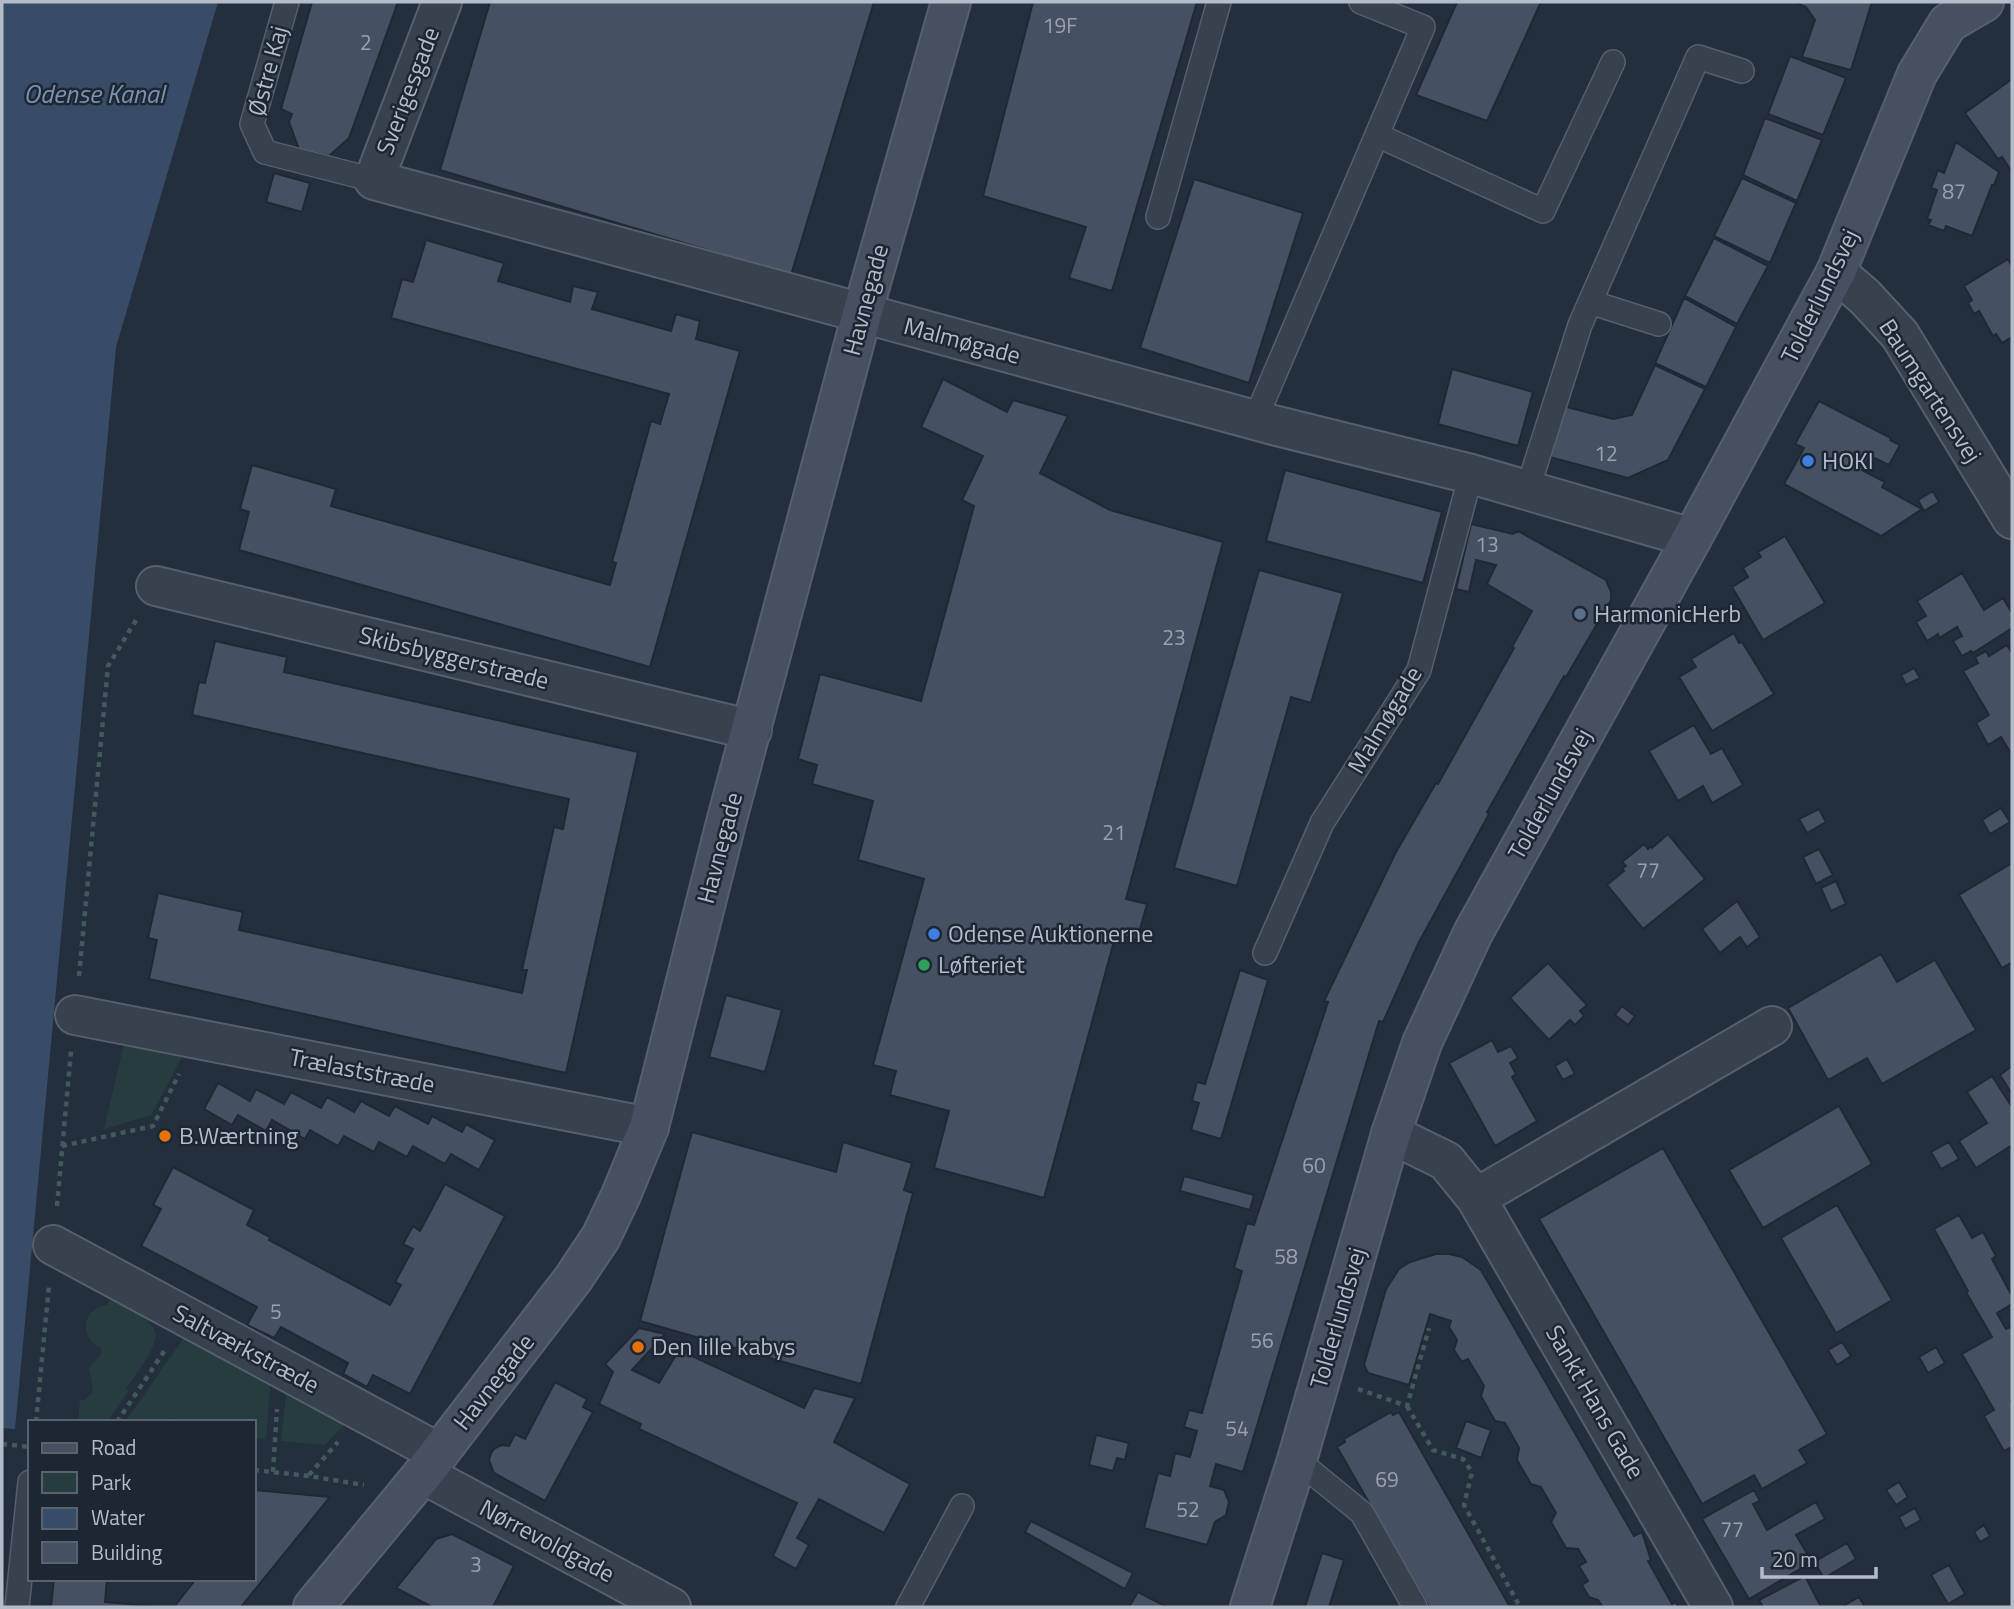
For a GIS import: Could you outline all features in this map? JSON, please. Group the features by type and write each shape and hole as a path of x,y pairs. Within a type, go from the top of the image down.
{"street":[{"name":"Sverigesgade","path":"374,180 442,2"},
{"name":"Havnegade","path":"313,1607 423,1473 573,1279 601,1237 649,1127 727,819 862,314 951,2"},
{"name":"Tolderlundsvej","path":"1250,1607 1297,1460 1391,1134 1422,1043 1473,933 1836,272 1917,74 1948,23 1984,2"},
{"name":"Malmøgade","path":"374,180 1255,420 1471,474 1692,538"},
{"name":"Baumgartensvej","path":"1836,272 1865,297 1900,335 2012,519"},
{"name":"Skibsbyggerstræde","path":"156,586 752,730"},
{"name":"Trælaststræde","path":"75,1015 649,1127"},
{"path":"1476,1198 1772,1026"},
{"name":"Sankt Hans Gade","path":"1391,1134 1446,1161 1476,1198 1713,1607"},
{"name":"Saltværkstræde","path":"53,1245 279,1367 423,1473"},
{"name":"Nørrevoldgade","path":"423,1473 671,1607"}],"lane":[{"name":"Østre Kaj","path":"287,2 252,124 265,152 374,180"},
{"path":"1158,216 1219,2"},
{"path":"1255,420 1423,27 1394,8 1361,2"},
{"path":"1527,491 1580,324 1699,57 1742,71"},
{"path":"1377,135 1543,211 1613,62"},
{"path":"1590,302 1659,324"},
{"name":"Malmøgade","path":"1265,953 1322,823 1419,670 1471,474"},
{"path":"1297,1460 1362,1513 1415,1607"},
{"path":"17,1607 28,1501"},
{"path":"908,1607 962,1506"}],"path":[{"path":"62,1146 153,1126 197,1038"},
{"path":"118,1420 187,1318"},
{"path":"1406,1406 1429,1328"},
{"path":"274,1472 279,1367"},
{"path":"1365,1392 1406,1406 1433,1450 1463,1459 1472,1472 1464,1506 1520,1607"},
{"path":"2,1444 28,1447"},
{"path":"256,1470 309,1476 423,1473"}],"green space":[{"path":"126,1035 188,1047 151,1115 104,1129"},
{"path":"114,1291 148,1309 148,1322 156,1337 126,1389 129,1390 108,1420 78,1420 80,1400 85,1400 93,1391 89,1368 101,1354 101,1348 88,1336 87,1319 97,1308 107,1305"},
{"path":"188,1332 271,1376 266,1439 256,1438 256,1420 126,1420"},
{"path":"287,1385 351,1418 325,1445 281,1441"}],"water":[{"name":"Odense Kanal","path":"2,2 218,2 116,347 15,1429 2,1428"}],"building":[{"path":"312,2 398,2 349,138 329,156 299,149 289,122 292,114 281,109"},
{"path":"490,2 874,2 791,275 440,170"},
{"path":"1033,2 1197,2 1112,291 1069,278 1086,227 983,196"},
{"path":"1457,2 1541,2 1487,121 1416,95"},
{"path":"1794,2 1872,2 1851,70 1802,57 1815,20 1806,7"},
{"path":"1790,56 1846,78 1823,135 1768,114"},
{"path":"2012,79 2012,172 2002,157 1998,159 1965,113"},
{"path":"1765,118 1822,140 1797,201 1743,175"},
{"path":"1956,142 1999,172 1972,236 1946,226 1944,231 1928,225 1931,220 1927,219 1937,190 1931,188 1938,170 1944,173"},
{"path":"274,173 310,183 302,212 266,202"},
{"path":"1742,178 1796,203 1770,263 1714,236"},
{"path":"1194,179 1303,213 1249,383 1140,348"},
{"path":"1714,238 1768,266 1737,324 1685,296"},
{"path":"426,240 504,263 498,281 570,302 573,286 598,292 592,309 671,331 676,314 700,321 696,339 740,351 650,667 239,550 249,512 240,509 252,465 336,489 331,506 610,585 616,563 612,562 651,421 660,424 669,394 391,318 402,279 413,282"},
{"path":"2008,259 2012,266 2012,337 2002,343 1996,334 1993,336 1979,311 1974,314 1968,303 1972,300 1964,286"},
{"path":"1684,298 1736,327 1706,387 1655,363"},
{"path":"1655,365 1705,389 1668,460 1628,478 1546,456 1559,405 1613,419 1632,415"},
{"path":"1452,369 1533,392 1518,446 1438,424"},
{"path":"943,379 1007,412 1013,400 1068,416 1040,473 1110,510 1223,542 1126,899 1147,904 1137,940 1116,934 1044,1198 934,1168 949,1111 890,1095 896,1071 873,1065 924,879 858,860 873,801 812,784 817,765 798,759 820,674 921,701 974,506 962,500 983,456 921,427"},
{"path":"1819,401 1900,445 1889,465 1870,456 1862,470 1885,482 1882,487 1922,509 1881,536 1784,484 1804,448 1795,444"},
{"path":"1285,470 1442,512 1423,583 1266,541"},
{"path":"1933,491 1939,502 1924,511 1918,500"},
{"path":"1471,524 1513,534 1518,531 1606,580 1611,600 1566,677 1564,676 1487,812 1489,814 1418,944 1383,1022 1379,1021 1243,1472 1216,1464 1210,1486 1224,1490 1229,1502 1226,1515 1215,1522 1207,1545 1144,1528 1158,1473 1170,1476 1175,1453 1190,1457 1197,1431 1184,1427 1189,1410 1202,1413 1242,1271 1234,1268 1247,1223 1254,1225 1328,1002 1324,1001 1396,852 1436,783 1438,784 1532,611 1487,584 1496,565 1476,560 1469,592 1456,589"},
{"path":"1785,536 1825,603 1763,640 1732,587 1748,577 1743,568 1761,557 1758,552"},
{"path":"1259,570 1343,593 1311,703 1291,697 1237,886 1174,868"},
{"path":"1962,573 1984,610 2003,598 2012,613 2012,628 1973,653 1971,651 1962,656 1953,641 1962,636 1957,627 1939,638 1938,634 1927,641 1916,622 1926,616 1917,601"},
{"path":"1734,633 1774,694 1712,731 1679,677 1696,667 1691,659"},
{"path":"215,641 287,657 284,672 638,752 566,1073 149,979 157,940 148,938 158,893 243,912 239,930 522,993 527,970 522,970 554,827 563,829 569,799 192,715 199,682 205,683"},
{"path":"2007,645 2012,653 2012,755 2001,737 1988,745 1976,723 1989,715 1963,671 1978,663 1975,657 1986,651 1989,656"},
{"path":"1914,668 1920,678 1906,685 1901,675"},
{"path":"1694,725 1711,754 1722,748 1743,785 1712,803 1703,786 1678,801 1649,751"},
{"path":"2001,808 2010,822 1990,834 1982,820"},
{"path":"1819,809 1826,822 1807,833 1799,819"},
{"path":"1668,834 1705,879 1643,929 1607,885 1624,871 1622,869 1626,866 1622,862 1644,844 1648,849 1651,846 1652,848"},
{"path":"1819,849 1833,875 1816,884 1803,857"},
{"path":"2012,863 2012,962 2002,968 1959,895"},
{"path":"1836,881 1846,904 1831,911 1821,888"},
{"path":"1737,901 1760,937 1747,947 1740,937 1720,953 1702,929"},
{"path":"1881,954 1897,982 1935,960 1976,1030 1882,1084 1867,1058 1828,1080 1788,1008"},
{"path":"1548,963 1587,1005 1580,1011 1584,1016 1575,1025 1570,1020 1549,1040 1510,998"},
{"path":"1240,970 1268,980 1221,1139 1191,1130 1199,1103 1192,1101 1197,1082 1205,1084"},
{"path":"726,995 782,1010 765,1072 709,1057"},
{"path":"1622,1006 1635,1016 1628,1025 1615,1015"},
{"path":"1492,1040 1498,1052 1511,1046 1518,1058 1510,1063 1516,1074 1512,1077 1537,1121 1495,1146 1449,1063"},
{"path":"1567,1059 1575,1074 1563,1080 1555,1066"},
{"path":"2012,1066 2012,1089 2010,1091 2000,1075"},
{"path":"1992,1076 2012,1107 2012,1145 1976,1168 1959,1141 1987,1123 1967,1092"},
{"path":"218,1083 250,1101 256,1089 284,1104 291,1092 321,1108 327,1097 354,1112 361,1101 389,1116 395,1106 428,1124 432,1116 462,1132 466,1124 495,1140 479,1170 451,1154 445,1164 413,1146 407,1157 379,1142 374,1152 344,1136 338,1146 310,1130 305,1139 272,1120 266,1131 238,1115 232,1125 204,1109"},
{"path":"1839,1106 1872,1164 1763,1228 1729,1170"},
{"path":"692,1132 836,1172 843,1142 912,1163 904,1190 913,1193 861,1384 640,1321"},
{"path":"1949,1142 1959,1159 1941,1169 1931,1152"},
{"path":"1663,1148 1827,1434 1799,1450 1807,1463 1762,1489 1754,1475 1702,1504 1539,1219"},
{"path":"173,1167 254,1210 247,1225 270,1237 269,1240 390,1305 401,1285 395,1282 413,1249 403,1244 413,1226 420,1231 445,1184 505,1216 410,1394 373,1375 367,1387 343,1374 348,1363 281,1327 274,1338 247,1325 257,1307 141,1246 161,1209 153,1205"},
{"path":"1184,1176 1254,1195 1250,1210 1180,1191"},
{"path":"1837,1205 1892,1300 1836,1333 1781,1238"},
{"path":"1959,1215 1972,1238 1983,1232 1996,1256 1992,1259 2012,1296 2012,1304 1997,1313 2006,1329 2010,1327 2012,1330 2012,1447 2004,1451 1984,1416 1994,1410 1962,1354 1992,1337 1934,1229"},
{"path":"1436,1254 1462,1257 1481,1270 1634,1536 1642,1532 1651,1560 1648,1561 1672,1604 1675,1602 1679,1607 1603,1607 1598,1600 1589,1597 1582,1585 1588,1581 1579,1566 1586,1562 1578,1549 1566,1548 1551,1522 1556,1513 1541,1487 1531,1484 1517,1460 1519,1448 1505,1423 1495,1421 1481,1396 1484,1386 1468,1359 1462,1362 1454,1350 1457,1340 1449,1327 1451,1321 1430,1314 1409,1385 1368,1373 1364,1365 1386,1289 1399,1269 1410,1262"},
{"path":"639,1328 665,1334 632,1370 659,1383 679,1350 804,1408 814,1388 855,1398 834,1442 910,1484 884,1533 819,1499 797,1538 809,1545 796,1569 773,1556 797,1503 639,1429 641,1424 599,1404 613,1372 605,1364"},
{"path":"1842,1342 1851,1356 1837,1365 1828,1350"},
{"path":"1936,1347 1945,1363 1928,1373 1919,1357"},
{"path":"555,1382 587,1399 583,1407 593,1412 545,1501 494,1473 489,1460 495,1448 509,1446 515,1434 525,1439"},
{"path":"1391,1412 1393,1415 1399,1412 1510,1607 1429,1607 1337,1447 1345,1442 1344,1439"},
{"path":"1466,1421 1491,1430 1481,1458 1456,1448"},
{"path":"1096,1435 1129,1443 1125,1460 1117,1458 1113,1471 1089,1465"},
{"path":"1899,1482 1908,1497 1896,1505 1886,1490"},
{"path":"256,1490 330,1497 241,1607 174,1607 194,1581 256,1581"},
{"path":"1754,1490 1760,1501 1753,1504 1767,1530 1816,1502 1825,1519 1796,1535 1812,1562 1749,1599 1702,1519"},
{"path":"1915,1508 1921,1520 1905,1529 1899,1517"},
{"path":"1031,1521 1133,1573 1125,1589 1025,1532"},
{"path":"1984,1525 1990,1536 1980,1542 1974,1532"},
{"path":"452,1534 514,1566 493,1607 432,1607 396,1588 436,1539"},
{"path":"1847,1543 1856,1559 1824,1578 1814,1562"},
{"path":"1322,1553 1344,1560 1329,1607 1305,1607"},
{"path":"1949,1565 1965,1594 1948,1604 1931,1575"},
{"path":"1805,1576 1821,1607 1763,1607 1759,1600"},
{"path":"54,1581 107,1581 105,1602 165,1607 51,1607"},
{"path":"1138,1592 1167,1607 1129,1607"},
{"path":"1859,1597 1865,1607 1845,1605"}],"place":[{"name":"HOKI","path":"1808,461"},
{"name":"HarmonicHerb","path":"1580,614"},
{"name":"Odense Auktionerne","path":"934,934"},
{"name":"Løfteriet","path":"924,965"},
{"name":"B.Wærtning","path":"165,1136"},
{"name":"Den lille kabys","path":"638,1347"}]}
